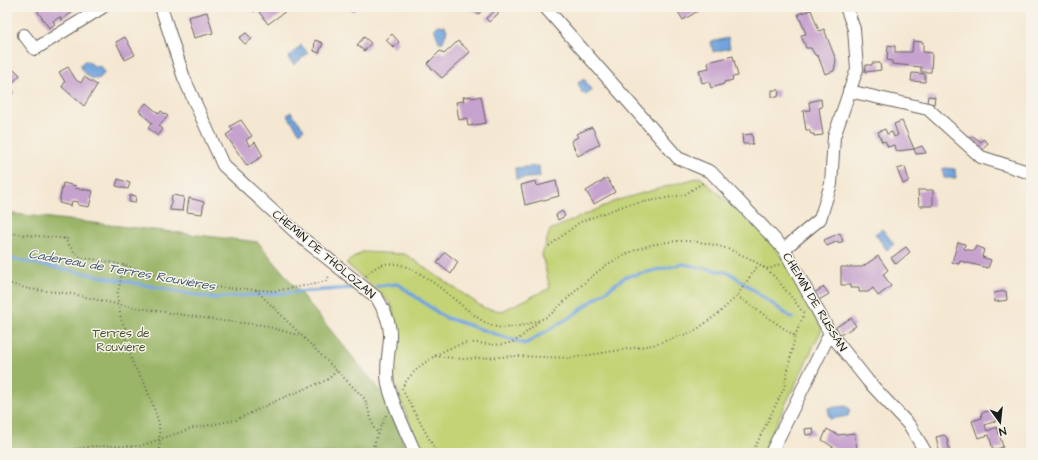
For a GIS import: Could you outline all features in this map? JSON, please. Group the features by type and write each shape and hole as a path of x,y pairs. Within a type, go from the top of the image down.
{"street":[{"path":"24,35 35,49 103,7"},
{"name":"CHEMIN DE THOLOZAN","path":"161,7 184,78 224,165 302,238 377,298 389,322 390,337 386,371 388,385 398,394 415,453"},
{"name":"CHEMIN DE RUSSAN","path":"545,7 678,158 711,172 787,254 830,333 868,381 910,426 926,453"},
{"path":"787,254 820,220 831,184 834,137 857,69 854,29 846,7"},
{"path":"849,91 928,109 981,157 1031,173"},
{"path":"771,453 830,333"}],"path":[{"path":"549,246 580,222 626,205 684,195 714,176"},
{"path":"7,233 69,239"},
{"path":"64,238 75,253 82,258 124,265 183,284 209,287 275,291 326,281 336,265"},
{"path":"370,453 375,445 378,433 398,394 407,380 424,362 468,343 496,345 510,343 516,340 550,315 606,266 621,257 645,247 669,242 695,240 744,256 770,274 804,314 822,319"},
{"path":"435,356 463,359 518,356 570,358 652,345 693,332 719,313 737,296 756,268 760,266 769,268 777,266 787,254"},
{"path":"360,283 376,267 390,264 406,267 436,284 483,321 496,327 540,321"},
{"path":"124,265 117,296 120,306 121,319 125,328 125,336 132,365 144,382 154,408 161,440 160,453"},
{"path":"7,283 29,288 73,294 120,306 223,321 262,325 301,336"},
{"path":"255,290 365,400 374,428 378,433"},
{"path":"737,296 795,336"},
{"path":"752,453 784,388 795,336 804,314"},
{"path":"52,453 92,446 140,446 194,428 236,420 280,399 327,380 337,371"},
{"path":"398,394 411,404 436,453"},
{"path":"375,445 378,453"}],"green space":[{"path":"700,177 765,236 782,257 822,329 762,453 421,453 392,376 396,338 392,305 346,263 362,252 405,254 484,308 502,311 550,288 542,255 550,230 618,200"},
{"name":"Terres de Rouvière","path":"7,213 258,242 388,400 407,453 7,453"}],"water":[{"path":"439,25 445,26 447,30 443,42 439,42 434,28"},
{"path":"728,38 730,48 713,52 711,42"},
{"path":"301,45 308,53 294,65 288,58"},
{"path":"84,61 89,62 94,66 101,67 104,72 102,76 95,79 87,75 81,64"},
{"path":"584,79 592,91 586,95 582,93 578,83"},
{"path":"291,112 304,129 300,133 287,115"},
{"path":"539,166 540,177 516,179 515,168"},
{"path":"942,169 955,169 956,178 944,178"},
{"path":"882,229 894,244 887,250 875,234"},
{"path":"846,406 850,409 848,416 830,419 828,408"}],"building":[{"path":"40,7 70,7 73,12 61,20 60,17 53,21 55,24 49,28 36,9"},
{"path":"250,7 283,7 286,11 268,24 257,9 254,12"},
{"path":"348,7 358,7 353,12"},
{"path":"465,7 484,7 479,14 472,9 470,11"},
{"path":"675,7 702,7 703,8 683,20"},
{"path":"496,10 499,13 489,22 486,18"},
{"path":"811,10 819,31 824,29 836,60 834,71 825,74 818,56 815,55 811,48 806,48 801,35 806,34 798,14"},
{"path":"207,12 213,33 194,38 188,17"},
{"path":"246,33 252,39 245,44 239,38"},
{"path":"392,34 399,42 394,48 386,40"},
{"path":"125,37 135,55 125,60 116,42"},
{"path":"364,37 371,43 364,51 357,45"},
{"path":"315,40 323,43 319,53 314,51"},
{"path":"458,41 470,52 442,78 427,64 440,51 444,54"},
{"path":"913,41 923,42 923,52 932,53 931,72 921,72 921,67 892,64 892,61 887,60 888,45 895,46 895,52 912,52"},
{"path":"733,56 738,76 732,77 733,80 724,82 724,84 711,88 709,81 702,83 699,70 709,68 708,62"},
{"path":"872,63 880,63 881,70 865,72 866,65 872,65"},
{"path":"68,67 76,80 81,83 84,77 97,85 84,106 62,87 65,82 59,72"},
{"path":"15,70 20,75 9,87 14,92 7,100 7,77"},
{"path":"912,73 925,74 925,82 911,81"},
{"path":"772,90 779,90 778,97 772,97"},
{"path":"471,96 472,98 481,96 486,123 468,126 467,118 459,120 456,102 464,101 463,97"},
{"path":"928,96 935,97 934,104 927,103"},
{"path":"821,99 822,107 819,108 823,135 814,136 814,134 811,134 809,130 806,130 803,111 810,110 809,102"},
{"path":"146,103 159,114 161,111 168,116 159,126 163,129 158,136 148,128 152,123 139,111"},
{"path":"241,120 252,136 246,140 250,146 255,142 263,156 247,166 226,135 233,130 230,126"},
{"path":"902,121 914,149 897,151 894,145 888,147 885,141 882,142 878,132 885,129 887,134 892,132 894,137 898,135 894,124"},
{"path":"592,127 600,144 578,156 571,141 578,137 576,134"},
{"path":"752,134 753,144 743,144 742,135"},
{"path":"973,136 981,142 983,139 988,143 982,151 969,139"},
{"path":"922,146 926,153 916,154 914,149"},
{"path":"905,167 909,181 903,184 897,169"},
{"path":"607,178 615,192 594,204 586,191"},
{"path":"118,179 130,183 128,189 116,186"},
{"path":"536,181 537,186 556,181 559,196 525,205 521,185"},
{"path":"63,183 76,186 75,188 93,191 89,207 78,205 78,202 72,201 71,206 59,203"},
{"path":"918,190 933,190 933,206 919,206"},
{"path":"130,195 136,196 135,203 129,202"},
{"path":"172,195 184,197 182,211 170,210"},
{"path":"189,198 204,202 202,214 187,212"},
{"path":"562,211 565,216 558,220 556,215"},
{"path":"840,233 843,241 839,243 838,241 827,246 824,240"},
{"path":"958,242 965,244 964,249 974,251 976,246 984,249 982,257 991,260 988,268 960,261 959,264 952,262"},
{"path":"906,247 910,252 896,264 891,258"},
{"path":"445,252 458,262 451,274 437,263"},
{"path":"878,256 888,270 883,274 891,286 878,296 873,288 868,292 859,292 859,288 850,288 850,285 841,285 841,267 862,267"},
{"path":"824,287 829,294 819,300 814,293"},
{"path":"1006,291 1007,300 995,302 994,293"},
{"path":"851,318 856,326 840,335 836,327"},
{"path":"992,410 996,421 985,425 987,431 997,427 1003,447 993,450 989,435 978,438 972,421 982,418 981,413"},
{"path":"813,428 814,434 806,435 805,429"},
{"path":"827,429 838,435 854,433 857,449 841,452 822,440"},
{"path":"944,435 947,438 950,453 940,453 936,437"}],"waterway":[{"name":"Cadereau de Terres Rouvières","path":"7,258 211,298 353,288"},
{"name":"Cadereau de Terres Rouvières","path":"377,286 398,284 444,317 525,344 572,316 625,277 683,264 730,273 792,318"}]}
